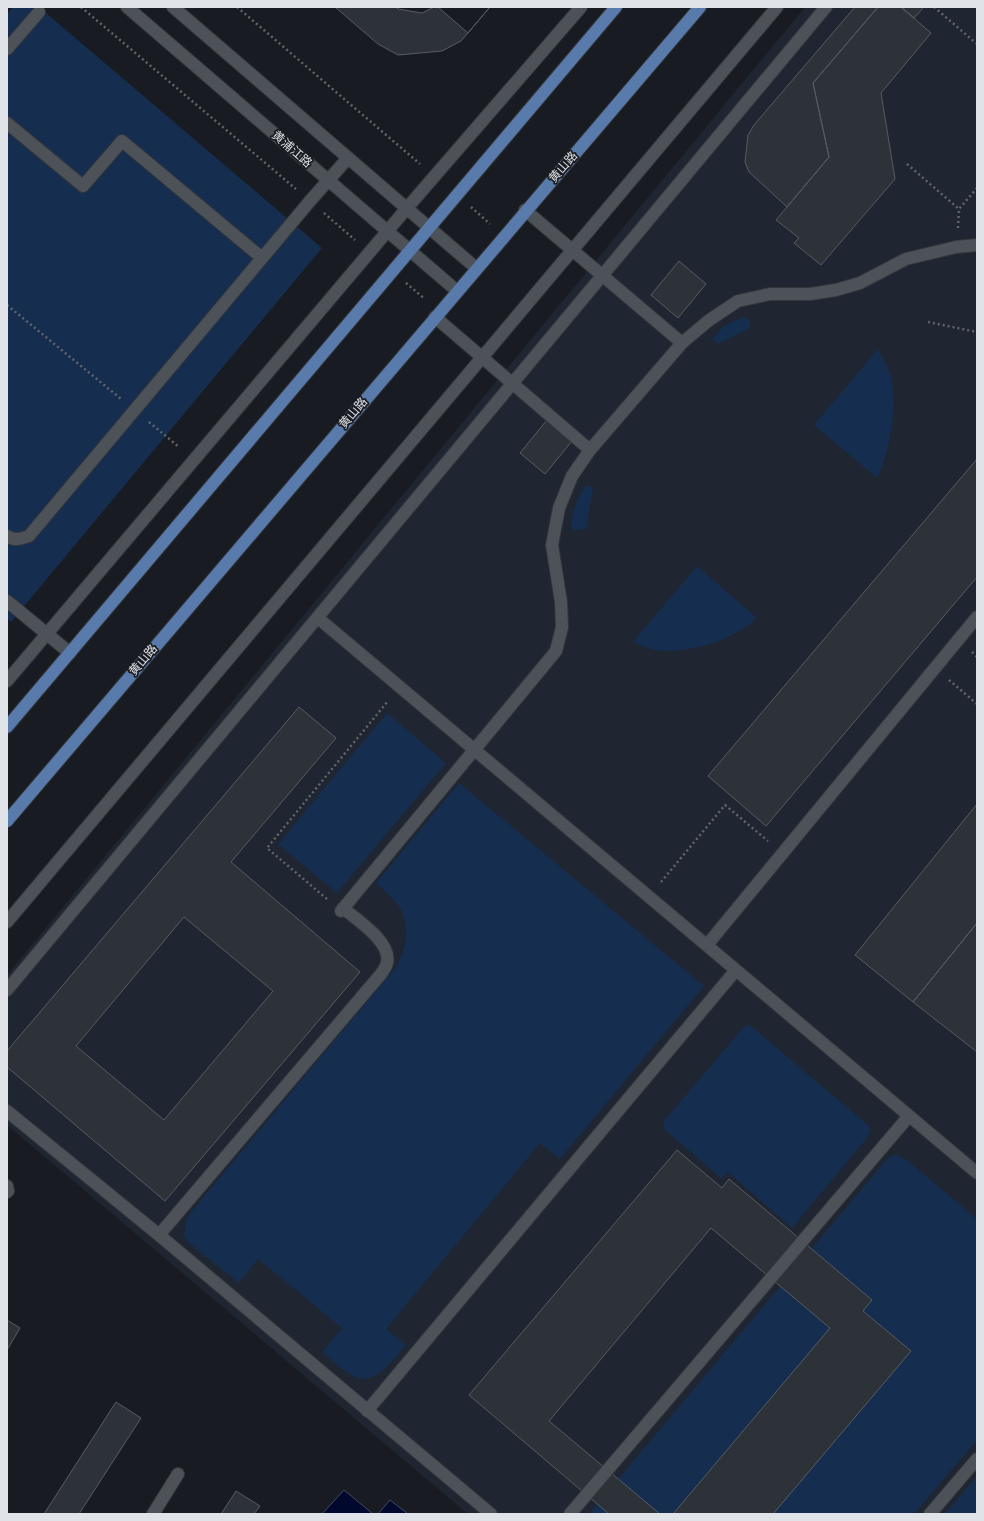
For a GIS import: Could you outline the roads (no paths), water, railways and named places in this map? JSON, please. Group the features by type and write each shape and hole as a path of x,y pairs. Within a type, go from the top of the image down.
{"main road":[{"path":"7,727 616,7"},
{"name":"黄山路","path":"7,821 456,291 700,7"}],"street":[{"name":"黄浦江路","path":"127,7 456,291"},
{"path":"173,7 476,268"},
{"path":"7,681 370,252 581,7"},
{"path":"7,922 777,7"},
{"path":"7,990 826,7"},
{"path":"7,49 39,12"},
{"path":"7,123 83,186 122,141 262,258"},
{"path":"7,536 11,539 21,540 29,536 310,201 348,158"},
{"path":"526,210 682,343"},
{"path":"159,1235 381,974 387,963 386,949 377,937 342,910 556,651 562,627 561,602 552,545 559,508 572,476 590,450 682,343 708,321 738,301 770,294 810,294 836,290 860,283 906,259 956,246 977,245"},
{"path":"437,314 482,358 590,450"},
{"path":"7,601 70,653"},
{"path":"707,945 977,617"},
{"path":"318,618 475,748 977,1173"},
{"path":"367,1411 736,970"},
{"path":"7,1111 159,1235 491,1514"},
{"path":"570,1514 909,1116"},
{"path":"7,1186 7,1192"},
{"path":"930,1514 977,1459"},
{"path":"153,1514 178,1474"}]}
